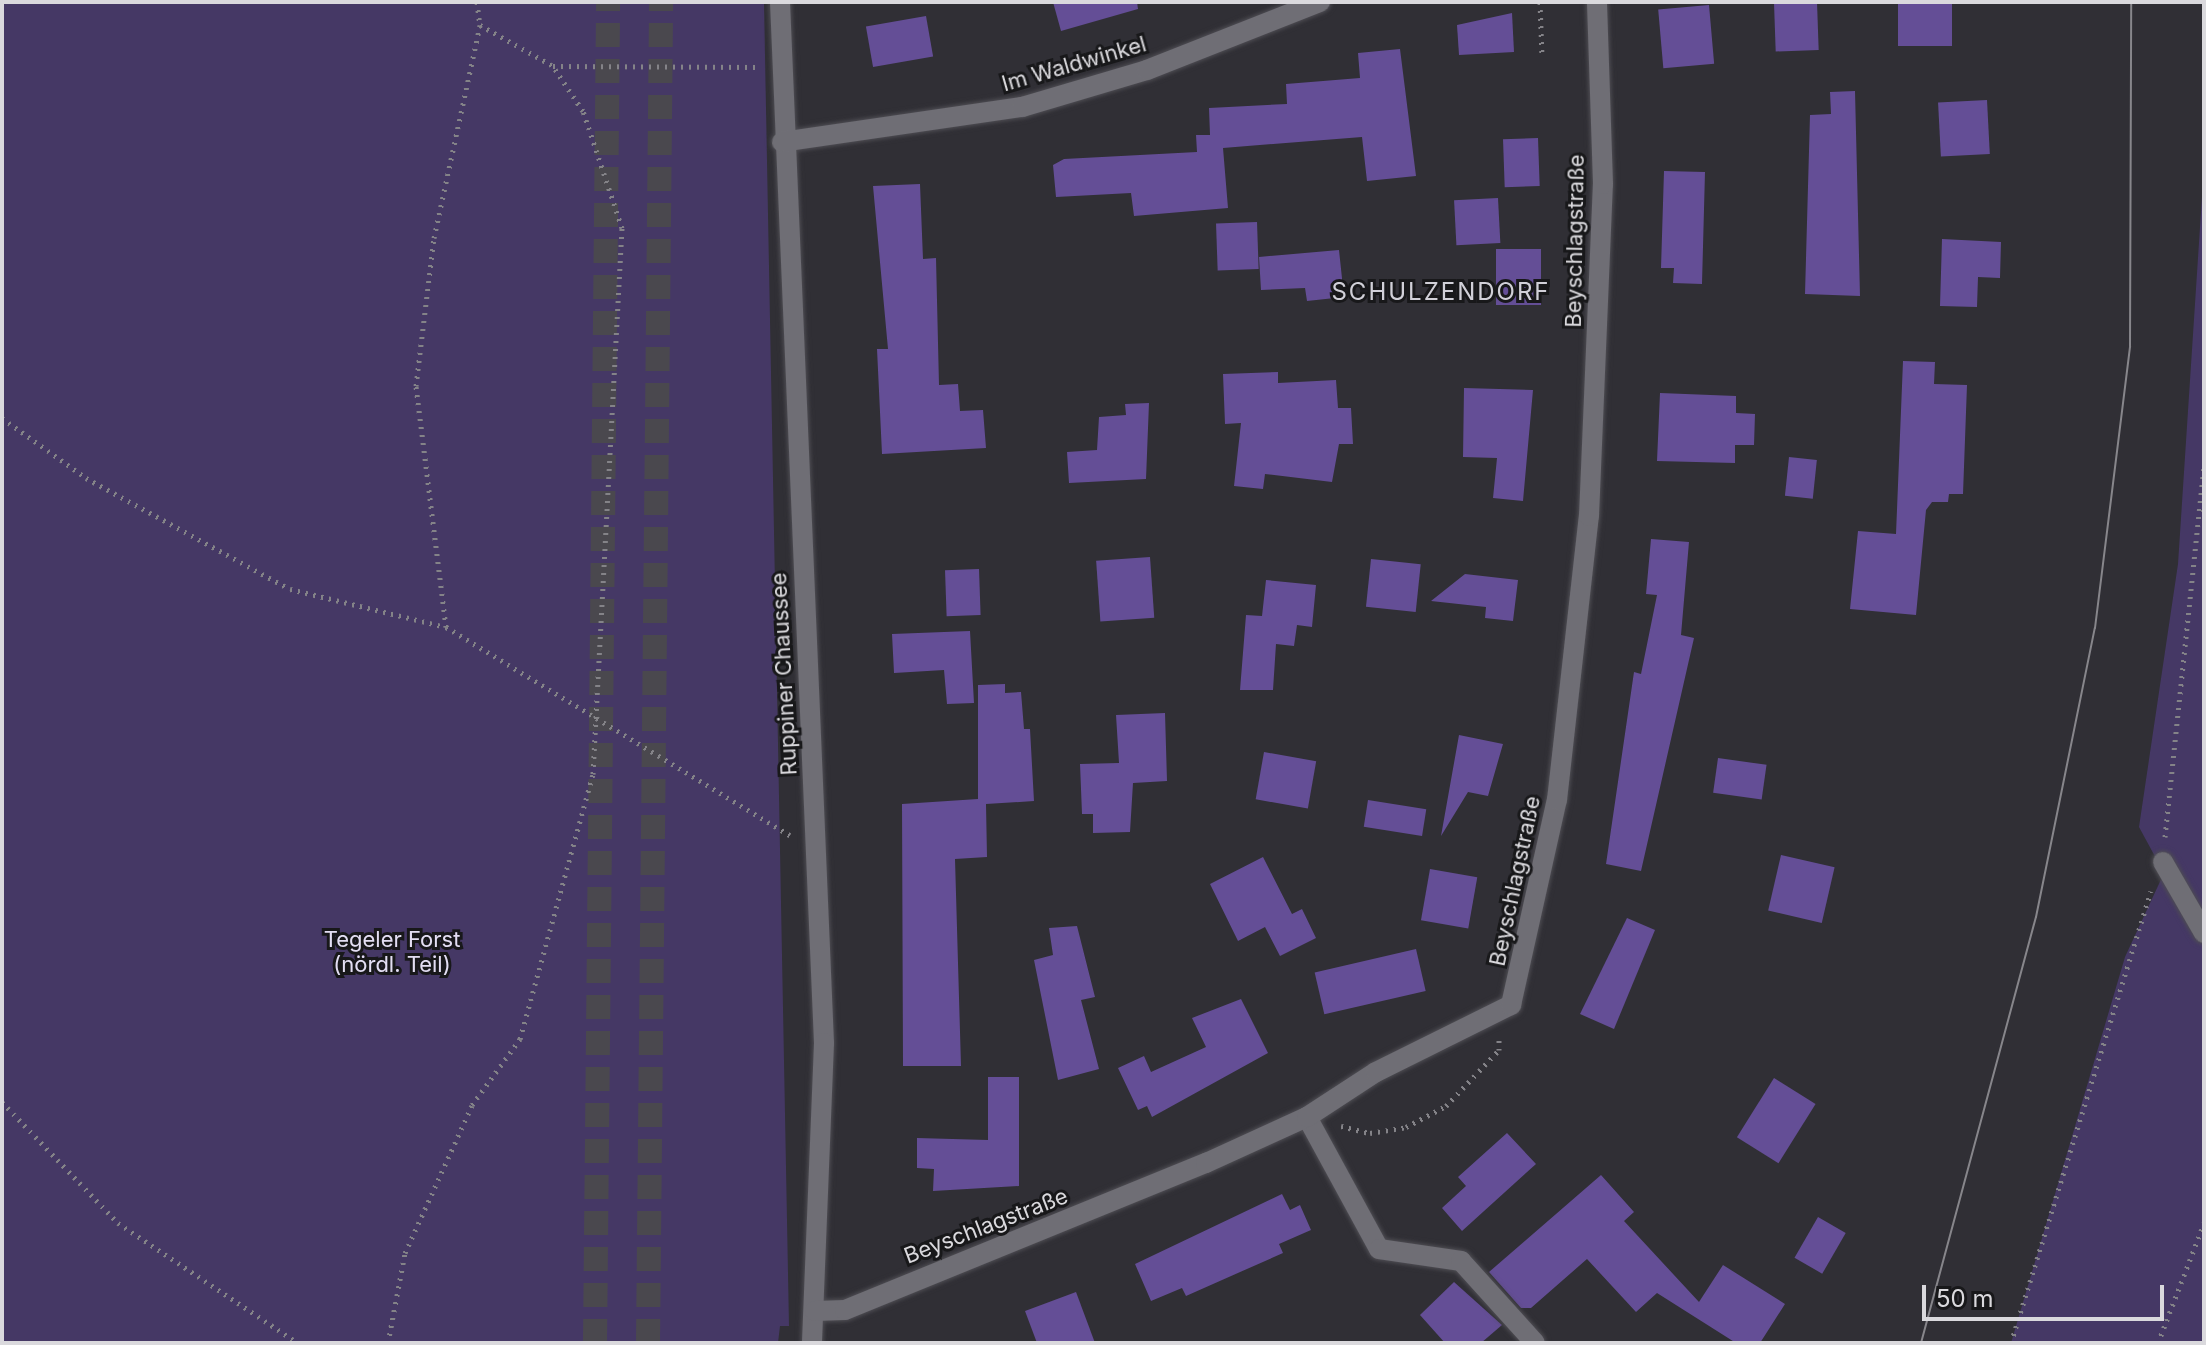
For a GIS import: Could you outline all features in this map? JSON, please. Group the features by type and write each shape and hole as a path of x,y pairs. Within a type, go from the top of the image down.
{"street":[{"name":"Ruppiner Chaussee","path":"780,2 782,142 816,849 825,1107 812,1343"},
{"name":"Im Waldwinkel","path":"782,142 1022,107 1147,70 1320,2"},
{"name":"Beyschlagstraße","path":"815,1311 845,1310 1020,1242 1307,1117 1447,1035 1499,1016 1521,974 1557,800 1588,531 1603,184 1597,2"},
{"path":"2163,862 2204,933"},
{"path":"1307,1117 1379,1249 1461,1261 1535,1343"}],"path":[{"path":"446,627 416,386 434,238 480,25 477,2"},
{"path":"1540,2 1542,57"},
{"path":"388,1343 405,1253 472,1105 520,1039 593,774 622,228 583,111 553,66 480,25"},
{"path":"553,66 779,67"},
{"path":"2,418 86,478 290,589 446,627 596,716 687,779 816,849"},
{"path":"2163,862 2204,468"},
{"path":"2011,1343 2125,957"},
{"path":"1307,1117 1370,1133 1406,1127 1476,1079 1499,1050 1499,1016"},
{"path":"2,1102 118,1223 298,1343"},
{"path":"2158,1343 2204,1223"}],"green space":[{"name":"Tegeler Forst (nördl. Teil)","path":"2,2 764,2 789,1326 780,1326 778,1343 2,1343"},
{"path":"2204,166 2204,1343 2011,1343 2125,957 2164,873 2139,827 2178,564"}],"building":[{"path":"1053,2 1137,2 1138,9 1061,31"},
{"path":"1817,2 1819,50 1776,51 1774,4"},
{"path":"1898,2 1952,2 1952,46 1898,46"},
{"path":"1709,5 1714,64 1663,68 1658,9"},
{"path":"1512,13 1514,52 1459,55 1457,25"},
{"path":"926,16 933,56 873,67 866,27"},
{"path":"1400,49 1416,176 1367,181 1362,137 1223,148 1228,208 1134,216 1131,193 1056,197 1053,165 1064,159 1197,152 1196,135 1210,135 1209,108 1287,104 1286,84 1360,78 1358,53"},
{"path":"1855,91 1860,296 1805,294 1810,115 1831,114 1830,92"},
{"path":"1987,100 1990,154 1941,156 1938,103"},
{"path":"1538,138 1540,186 1505,187 1503,139"},
{"path":"1664,171 1705,172 1702,284 1673,283 1674,268 1661,268"},
{"path":"920,184 923,259 936,258 939,385 958,384 960,411 983,410 986,448 882,454 877,349 888,349 873,186"},
{"path":"1498,198 1500,243 1456,245 1454,200"},
{"path":"1257,222 1259,269 1218,270 1216,223"},
{"path":"1942,239 2001,242 2000,278 1978,277 1977,307 1940,306"},
{"path":"1496,249 1541,249 1541,305 1496,305"},
{"path":"1339,250 1344,297 1307,301 1305,288 1261,290 1259,257"},
{"path":"1903,361 1935,362 1934,384 1967,385 1963,494 1949,494 1948,502 1932,502 1926,510 1916,615 1850,609 1858,531 1896,534"},
{"path":"1278,372 1278,383 1336,380 1338,408 1351,408 1353,444 1339,444 1332,482 1265,474 1263,489 1234,486 1241,423 1225,424 1223,374"},
{"path":"1464,388 1533,390 1523,501 1493,498 1497,458 1463,457"},
{"path":"1660,393 1736,396 1736,413 1755,414 1754,445 1735,445 1735,463 1657,461"},
{"path":"1149,403 1146,479 1069,483 1067,452 1097,450 1099,417 1126,415 1125,404"},
{"path":"1789,457 1817,460 1813,499 1785,496"},
{"path":"1651,539 1689,542 1681,635 1694,638 1641,871 1606,864 1634,672 1641,674 1657,595 1646,594"},
{"path":"1150,557 1154,618 1100,622 1096,561"},
{"path":"1371,559 1421,564 1416,612 1366,607"},
{"path":"979,569 981,615 947,616 945,570"},
{"path":"1465,574 1518,580 1513,621 1485,618 1486,607 1431,601"},
{"path":"1266,580 1316,585 1312,627 1297,625 1294,646 1276,644 1273,690 1240,690 1246,615 1262,616"},
{"path":"970,631 974,703 947,704 944,670 894,673 892,634"},
{"path":"1005,684 1005,693 1021,692 1024,729 1030,729 1034,801 986,804 987,857 955,859 961,1066 903,1066 902,804 978,799 978,685"},
{"path":"1165,713 1167,781 1133,783 1130,832 1093,833 1093,814 1082,814 1080,764 1119,763 1116,715"},
{"path":"1459,735 1503,744 1488,796 1468,792 1441,836"},
{"path":"1264,752 1316,761 1308,808 1256,799"},
{"path":"1718,758 1767,765 1762,799 1713,793"},
{"path":"1368,800 1426,809 1422,836 1364,827"},
{"path":"1781,855 1835,867 1822,923 1768,911"},
{"path":"1263,857 1292,914 1302,909 1316,938 1280,956 1265,927 1238,941 1210,884"},
{"path":"1430,869 1477,877 1468,929 1421,920"},
{"path":"1627,918 1655,930 1614,1029 1580,1014"},
{"path":"1077,926 1095,997 1081,1000 1099,1069 1058,1080 1034,960 1053,955 1049,928"},
{"path":"1416,949 1426,991 1324,1014 1315,972"},
{"path":"1241,999 1268,1053 1152,1117 1147,1106 1138,1110 1118,1068 1144,1056 1151,1072 1206,1047 1192,1018"},
{"path":"988,1077 1019,1077 1019,1186 933,1191 934,1169 917,1168 917,1138 988,1140"},
{"path":"1774,1078 1816,1104 1778,1163 1737,1137"},
{"path":"1507,1133 1536,1164 1462,1231 1442,1208 1466,1186 1458,1177"},
{"path":"1601,1175 1634,1212 1624,1221 1699,1302 1723,1265 1785,1304 1760,1343 1736,1343 1657,1293 1636,1312 1587,1259 1531,1308 1521,1308 1489,1272"},
{"path":"1282,1194 1290,1210 1300,1205 1311,1230 1279,1244 1283,1253 1186,1296 1182,1288 1151,1301 1135,1264"},
{"path":"1818,1217 1846,1233 1822,1274 1794,1258"},
{"path":"1454,1282 1502,1325 1481,1343 1445,1343 1420,1315"},
{"path":"1076,1292 1095,1343 1037,1343 1025,1311"}],"tunnel":[{"path":"595,1343 608,2"},
{"path":"648,1343 661,2"}],"tram line":[{"path":"1921,1343 2036,917 2095,628 2130,346 2131,2"}],"district":[{"name":"SCHULZENDORF","path":"1441,292"}]}
